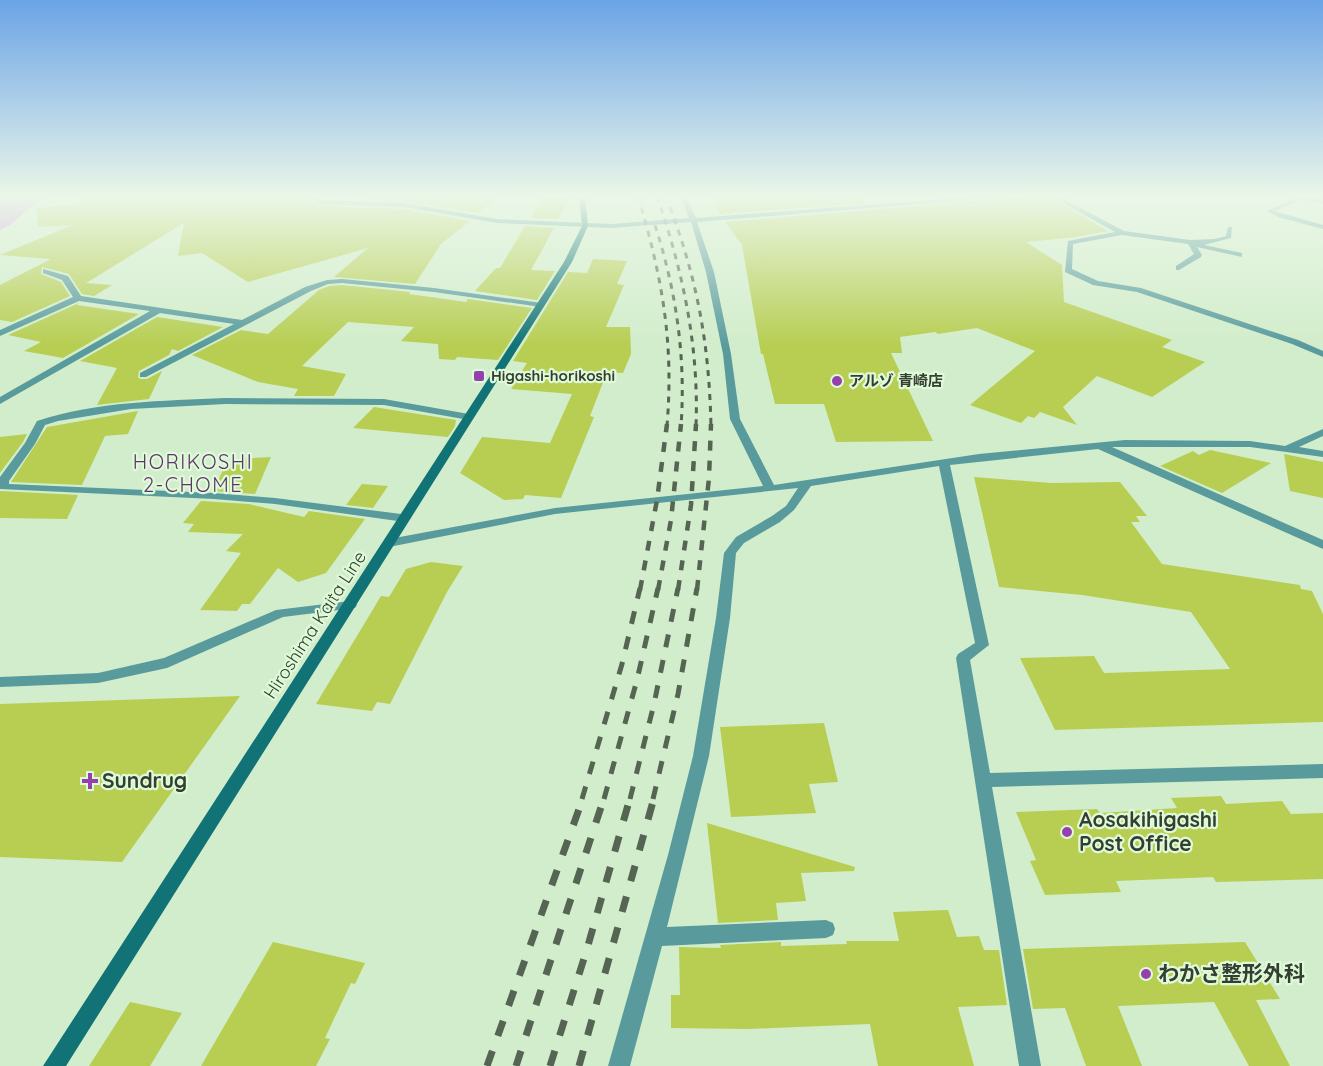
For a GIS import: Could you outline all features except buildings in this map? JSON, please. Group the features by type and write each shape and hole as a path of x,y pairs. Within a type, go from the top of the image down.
{"main road":[{"name":"Hiroshima Kaita Line","path":"54,1066 541,305 576,246"}],"street":[{"path":"702,246 719,312 735,419 770,489"},
{"path":"1070,246 1068,270 1096,283 1138,290 1295,342 1323,354"},
{"path":"1179,268 1198,255 1192,246"},
{"path":"1199,246 1239,255"},
{"path":"46,271 65,278 78,298"},
{"path":"143,375 308,289 327,282 342,280 541,305"},
{"path":"0,333 78,298 243,323"},
{"path":"0,400 157,311"},
{"path":"405,518 235,498 4,487 2,481 30,444 41,423 56,418 131,406 225,401 384,402 469,417"},
{"path":"1287,449 1323,432"},
{"path":"389,543 555,511 770,489 944,463 1125,443 1250,444 1323,454"},
{"path":"1098,446 1323,545"},
{"path":"944,463 982,645 963,658 1030,1066"},
{"path":"619,1066 655,937 701,756 723,618 730,553 740,540 777,519 790,508 807,484"},
{"path":"0,682 98,678 166,663 281,613 350,604"},
{"path":"983,780 1323,771"},
{"path":"655,937 826,928"}],"railway":[{"path":"652,246 660,282 667,337 669,366 667,426"},
{"path":"661,246 674,299 681,349 681,426"},
{"path":"672,246 682,281 692,338 696,424"},
{"path":"683,246 695,288 705,341 711,425"},
{"path":"640,590 657,500 667,424"},
{"path":"658,590 671,520 681,424"},
{"path":"678,590 691,505 696,424"},
{"path":"697,590 709,478 711,425"},
{"path":"582,799 622,664 640,588"},
{"path":"604,799 637,680 658,588"},
{"path":"630,799 654,704 678,588"},
{"path":"653,799 678,694 697,588"},
{"path":"487,1066 583,798"},
{"path":"516,1066 604,798"},
{"path":"550,1066 587,949 630,798"},
{"path":"579,1066 654,798"}],"place":[{"name":"Higashi-horikoshi","path":"479,376"},
{"name":"アルゾ 青崎店","path":"837,381"},
{"name":"Sundrug","path":"90,781"},
{"name":"Aosakihigashi Post Office","path":"1067,832"},
{"name":"わかさ整形外科","path":"1146,974"}],"district":[{"name":"HORIKOSHI 2-CHOME","path":"193,474"}]}
